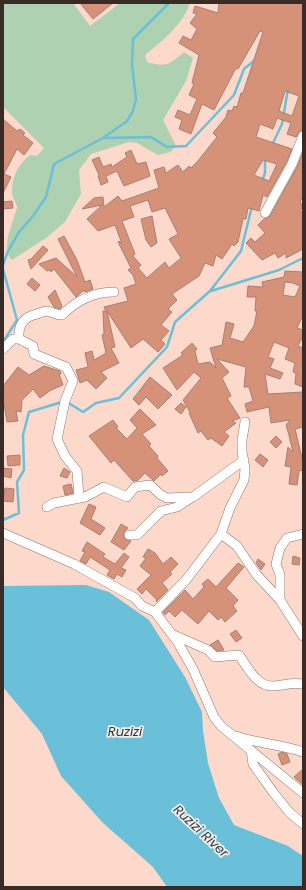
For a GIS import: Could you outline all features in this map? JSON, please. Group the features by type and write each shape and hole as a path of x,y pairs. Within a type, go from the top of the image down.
{"street":[{"path":"265,213 292,164 303,136"},
{"path":"19,339 18,331 23,320 29,315 46,311 54,315 62,315 70,307 86,298 100,292 114,292"},
{"path":"3,349 13,339 19,339 33,346 34,354 66,367 73,381 65,401 56,439 65,456 77,471 79,497"},
{"path":"155,612 186,580 222,534 230,508 244,480 245,469 242,440 244,422"},
{"path":"129,535 137,534 161,511 177,508 244,460"},
{"path":"47,507 54,503 85,497 104,487 127,497 135,487 150,484 161,495 167,498 193,497"},
{"path":"3,533 74,564 136,598 142,606 155,612 172,634 193,669 214,717 231,734 303,793"},
{"path":"222,534 237,546 256,574 280,600 303,636"},
{"path":"280,600 280,575 276,564 280,548 287,538 303,534"},
{"path":"172,634 208,650 215,657 239,655 255,679 271,686 291,682 303,684"},
{"path":"231,734 252,741 285,746 303,752"},
{"path":"251,750 253,764 289,812 303,824"}],"green space":[{"path":"3,3 73,3 90,26 120,3 190,3 187,11 177,26 145,55 147,62 159,65 164,65 171,62 184,52 193,58 186,81 163,120 176,146 170,152 158,155 137,143 129,142 91,154 79,170 81,194 65,222 46,238 12,260 7,249 7,242 17,208 12,193 14,176 26,158 30,155 37,156 44,148 4,108"}],"water":[{"name":"Ruzizi","path":"86,585 109,592 149,620 185,677 202,712 203,731 208,763 219,798 234,825 288,846 303,856 303,887 167,887 153,867 103,823 61,776 42,734 3,687 3,586"}],"building":[{"path":"80,3 113,3 93,19"},
{"path":"219,3 303,3 303,130 299,132 296,137 287,134 291,123 277,118 273,129 260,124 256,137 292,149 287,161 267,197 263,195 259,211 248,208 246,219 243,219 238,242 234,246 232,244 222,259 216,255 213,266 205,263 199,276 172,294 177,300 168,309 172,312 161,325 169,331 161,340 165,344 158,352 143,339 131,348 107,311 115,347 111,348 119,363 101,372 107,378 96,389 87,380 80,383 76,370 88,367 85,353 92,351 94,360 106,353 102,335 104,334 103,311 106,311 104,307 128,301 124,288 136,284 133,275 128,270 131,268 118,242 119,241 122,244 115,225 98,231 87,219 102,205 82,209 94,198 103,197 104,207 118,196 122,201 159,188 154,170 164,167 166,173 178,165 183,172 189,166 191,168 217,137 213,133 226,117 228,110 232,111 234,106 237,107 263,32 260,31 238,69 236,68 214,110 202,104 191,134 179,129 182,120 175,117 178,110 190,115 197,99 189,95 194,84 192,83 199,55 179,43 183,36 191,40 197,29 190,23 197,14 193,13 195,6 218,13","holes":["285,91 299,96 292,116 279,111","263,160 277,164 269,181 254,175","148,200 152,212 165,208 178,234 169,239 181,258 169,268 165,262 147,278 138,268 141,265 133,256 135,254 122,221 134,217 130,206"]},
{"path":"3,119 17,131 20,129 25,133 23,135 33,143 24,155 17,149 4,174 11,177 3,193"},
{"path":"131,150 137,164 146,162 150,176 124,186 117,171 106,176 108,182 101,185 99,175 92,160 99,157 103,167 111,164 112,167 127,157 125,153"},
{"path":"303,152 303,198 300,201 303,208 300,210 303,215 303,249 286,258 286,253 278,258 275,253 262,260 246,243 251,238 255,242 265,233 258,225 270,216 297,167"},
{"path":"12,201 13,208 3,209 3,202"},
{"path":"152,216 157,243 151,247 146,240 141,219"},
{"path":"64,236 77,260 85,282 90,280 93,289 85,292 84,290 76,297 54,269 51,272 50,270 47,271 39,264 56,258 77,277 58,239"},
{"path":"43,246 48,250 31,269 28,260 31,259"},
{"path":"285,271 303,272 303,315 297,328 303,330 303,336 298,346 303,348 303,387 295,384 296,373 293,372 295,363 285,359 289,348 274,342 268,357 274,359 270,368 283,373 280,379 265,374 268,394 303,392 303,427 295,429 303,462 303,470 299,471 297,485 289,484 291,467 285,466 288,447 293,452 289,436 290,434 289,435 286,425 290,420 271,423 269,407 247,412 245,404 253,401 249,387 244,387 246,367 217,359 229,372 222,378 231,396 227,398 240,418 232,421 236,423 224,432 229,436 222,446 211,438 208,440 201,431 198,433 189,413 190,412 183,400 201,378 194,372 177,390 163,368 183,355 181,353 192,343 197,349 195,351 198,364 210,362 216,368 210,348 222,345 226,322 234,324 230,338 243,342 254,326 257,311 255,311 256,297 247,297 248,286 263,287 262,282 284,277","holes":["285,282 300,286 295,297 283,295"]},
{"path":"32,278 40,285 35,291 27,284"},
{"path":"55,290 62,306 60,309 54,307 48,297"},
{"path":"44,366 60,371 61,374 59,374 63,385 51,390 40,398 33,389 22,400 21,412 16,411 18,421 7,422 4,404 3,406 3,386 18,367 29,375"},
{"path":"150,377 172,395 158,409 146,397 139,405 133,399"},
{"path":"181,403 186,407 181,414 175,409"},
{"path":"140,409 156,425 142,434 151,444 149,446 168,471 162,476 161,474 154,481 145,473 137,481 133,481 114,460 111,463 89,436 113,420 118,427 116,428 127,439 137,428 130,420"},
{"path":"276,436 282,442 276,448 270,442"},
{"path":"260,454 268,460 263,467 255,460"},
{"path":"20,455 20,465 8,466 7,456"},
{"path":"3,468 12,469 11,478 3,476"},
{"path":"64,468 70,472 67,478 60,476"},
{"path":"71,484 73,493 65,495 63,486"},
{"path":"5,488 14,489 13,502 3,501"},
{"path":"89,504 96,507 91,519 105,528 100,535 80,523"},
{"path":"121,524 128,528 124,532 124,538 131,541 124,550 111,542"},
{"path":"87,542 105,554 103,557 115,564 124,553 129,557 121,568 126,570 122,577 117,574 114,579 107,575 110,570 90,557 86,564 80,561 85,552 82,551"},
{"path":"148,549 155,553 163,564 171,557 178,564 170,572 172,574 162,583 168,590 156,602 157,600 146,589 142,594 137,589 151,575 140,566 146,558 143,557"},
{"path":"293,556 300,558 299,565 292,564"},
{"path":"258,559 265,564 261,570 256,563"},
{"path":"238,563 244,567 226,588 238,600 233,606 237,611 225,622 221,617 218,620 209,611 198,624 182,610 175,617 169,611 165,615 163,612 185,590 193,599 204,587 202,584 208,579 216,587"},
{"path":"236,630 242,638 236,642 230,634"},
{"path":"218,640 224,650 217,651 210,645"},
{"path":"282,752 287,754 290,762 282,765 278,754"},
{"path":"303,769 303,785 294,777"}],"waterway":[{"path":"3,265 8,251 19,232 33,216 46,197 54,164 103,138 127,121 133,111 136,99 132,65 133,39 169,3"},
{"path":"104,138 151,137 167,147 186,146 234,95 244,69 255,60"},
{"path":"272,145 282,124 288,89"},
{"path":"262,181 265,173 265,159"},
{"path":"67,402 83,412 96,403 119,398 167,347 175,322 210,291 241,251 252,206"},
{"path":"211,291 279,270 303,258"},
{"path":"3,269 17,320 3,342"},
{"path":"3,520 19,513 17,482 24,470 23,435 29,412 62,402"}],"water label":[{"name":"Ruzizi River","path":"201,831"}]}
